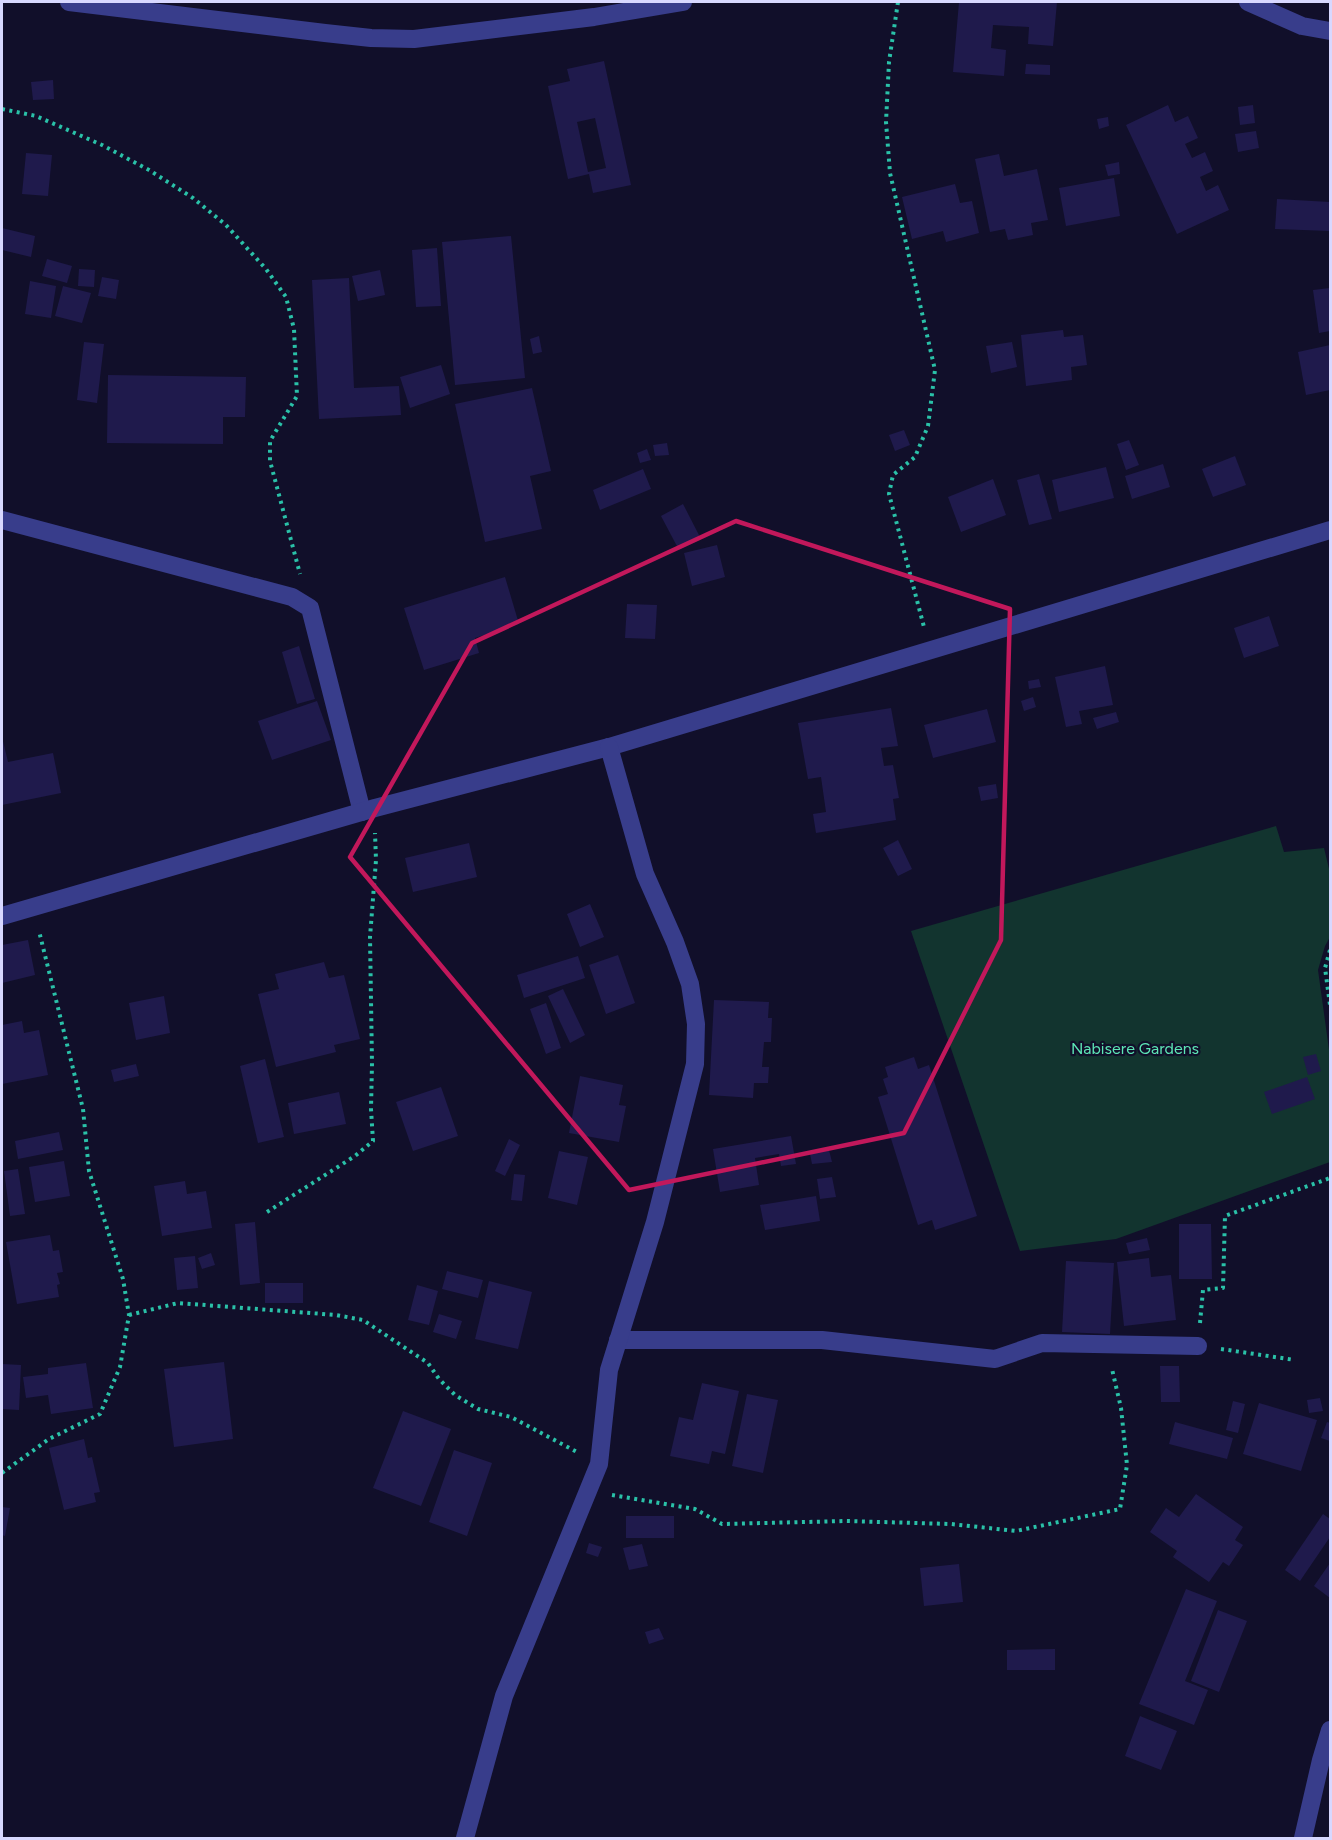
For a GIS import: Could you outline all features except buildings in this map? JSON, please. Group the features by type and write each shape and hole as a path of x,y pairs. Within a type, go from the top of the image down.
{"street":[{"path":"69,2 371,38 414,39 594,17 683,2"},
{"path":"1248,2 1302,26 1330,31"},
{"path":"2,520 292,597 309,608 368,810"},
{"path":"2,916 368,810 609,747 1330,530"},
{"path":"465,1839 504,1696 599,1464 609,1370 655,1222 695,1064 696,1024 690,984 675,942 645,874 609,747"},
{"path":"618,1340 822,1340 995,1359 1042,1343 1198,1346"},
{"path":"1303,1839 1330,1730"}],"path":[{"path":"898,2 889,62 886,123 890,173 935,370 928,426 915,457 893,475 889,494 930,650"},
{"path":"2,109 36,116 102,145 149,170 193,198 226,225 266,269 286,297 294,329 297,396 270,441 270,461 309,608"},
{"path":"267,1212 355,1156 373,1141 370,937 376,861 368,810"},
{"path":"2,1473 49,1438 100,1414 120,1366 129,1315 123,1279 89,1171 83,1109 33,907"},
{"path":"1330,950 1325,968 1330,1005"},
{"path":"1295,1360 1198,1346 1203,1290 1222,1288 1226,1216 1330,1178"},
{"path":"129,1315 178,1303 336,1315 363,1320 428,1363 439,1379 455,1395 478,1409 511,1417 599,1464"},
{"path":"587,1491 695,1509 722,1524 846,1521 951,1524 1016,1531 1120,1509 1127,1465 1121,1408 1107,1344"}],"highlighted area":[{"path":"736,521 1010,609 1001,940 904,1133 629,1190 350,857 472,643"}],"green space":[{"name":"Nabisere Gardens","path":"1276,826 1284,852 1324,848 1330,873 1330,937 1318,970 1330,1057 1330,1162 1116,1239 1020,1251 911,931"}]}
